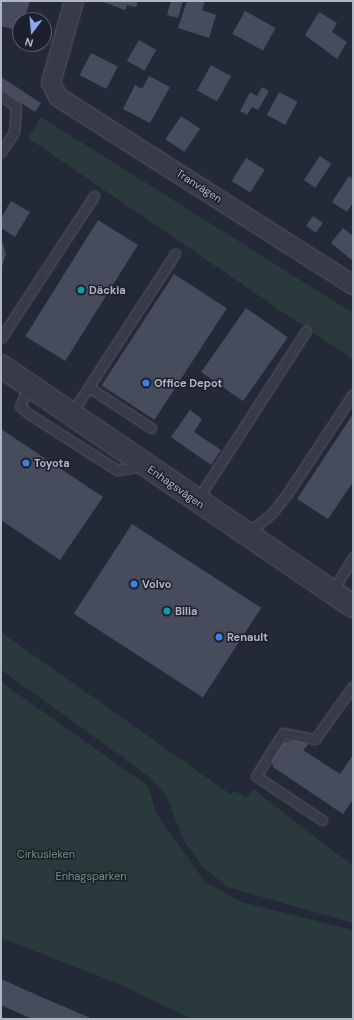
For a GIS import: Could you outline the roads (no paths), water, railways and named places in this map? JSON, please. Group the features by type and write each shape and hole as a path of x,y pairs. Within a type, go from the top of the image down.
{"street":[{"name":"Tranvägen","path":"74,1 51,83 58,97 353,285"},
{"name":"Enhagsvägen","path":"1,366 196,501 353,606"}],"lane":[{"path":"1,96 16,106 14,132 1,152"},
{"path":"1,338 94,196"},
{"path":"71,414 90,388 176,254"},
{"path":"196,501 306,331"},
{"path":"29,386 20,406 29,414 117,470 145,465"},
{"path":"90,388 151,428"},
{"path":"246,535 278,506 353,394"},
{"path":"332,592 353,557"},
{"path":"322,820 256,776 283,733 315,739 353,686"}],"place":[{"name":"Däckia","path":"81,290"},
{"name":"Office Depot","path":"146,383"},
{"name":"Toyota","path":"26,463"},
{"name":"Volvo","path":"134,584"},
{"name":"Bilia","path":"167,611"},
{"name":"Renault","path":"219,637"}],"park label":[{"name":"Cirkusleken","path":"46,854"},
{"name":"Enhagsparken","path":"91,876"}]}
